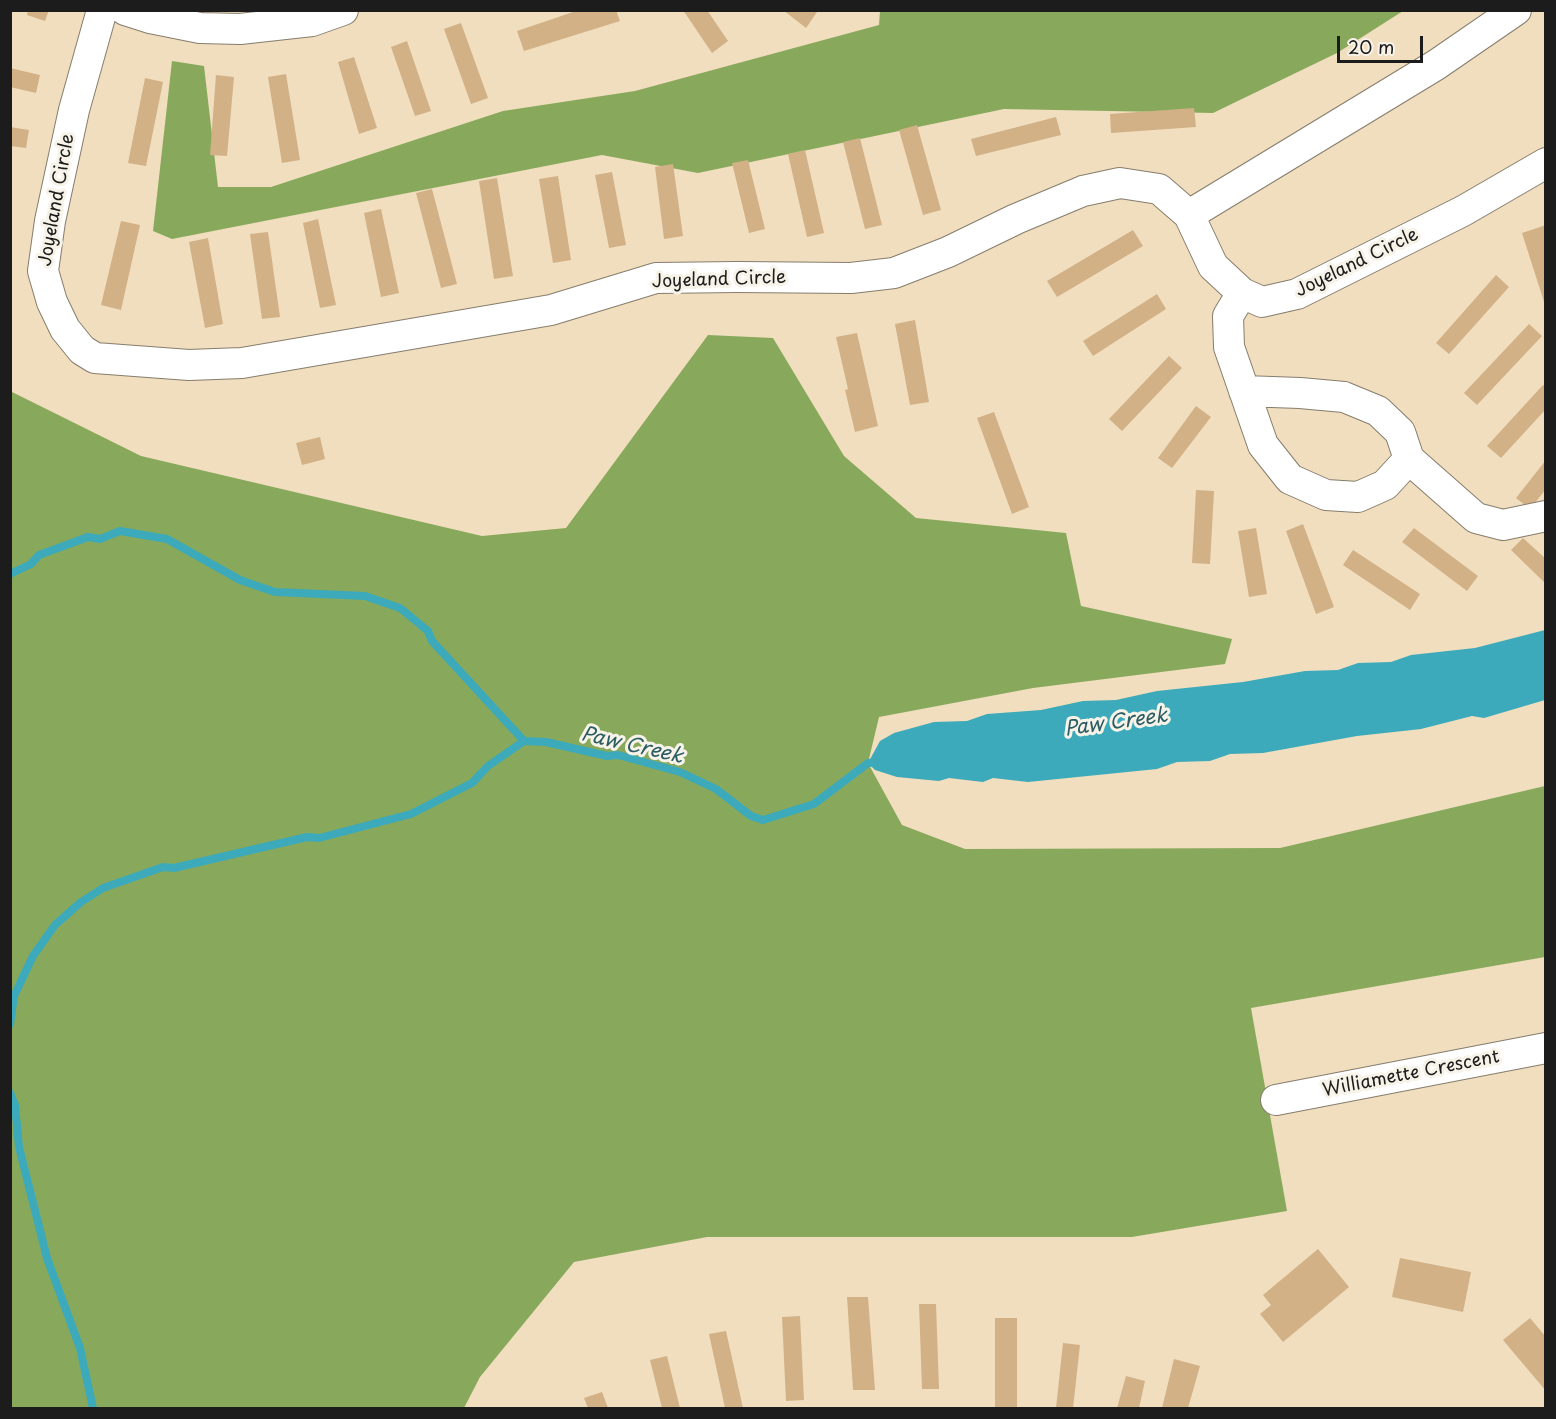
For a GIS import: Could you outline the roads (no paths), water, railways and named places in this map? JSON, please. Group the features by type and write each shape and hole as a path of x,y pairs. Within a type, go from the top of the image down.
{"street":[{"name":"Joyeland Circle","path":"102,10 74,110 50,221 43,271 52,302 65,329 82,350 95,358 189,365 242,363 550,310 656,278 851,278 894,273 948,252 1016,219 1083,191 1120,183 1158,189 1189,215 1213,266 1242,293 1263,302 1297,294 1463,211 1545,163"},
{"path":"125,10 150,18 200,28 240,29 312,21 343,10"},
{"path":"1189,215 1436,65 1516,10"},
{"path":"1242,293 1228,316 1229,347 1263,445 1290,478 1326,495 1358,497 1385,485 1410,459"},
{"path":"1244,391 1344,397 1378,411 1400,432 1410,459 1476,518 1503,525 1545,516"},
{"name":"Williamette Crescent","path":"1276,1100 1545,1048"}],"water":[{"path":"1545,630 1545,700 1484,718 1472,716 1421,729 1357,736 1263,753 1230,754 1210,761 1177,762 1157,769 1028,782 993,778 983,782 949,778 939,781 897,777 875,770 868,763 880,741 894,733 934,722 967,721 987,714 1041,710 1083,701 1116,700 1157,691 1243,682 1305,671 1338,670 1358,663 1391,662 1411,655 1475,648"}],"waterway":[{"name":"Paw Creek","path":"10,574 31,564 39,555 88,537 100,539 120,531 167,539 240,580 275,592 365,596 400,608 428,631 432,641 524,741 546,742 607,756 618,755 680,772 716,789 751,816 763,820 814,804 868,763 879,762"},
{"path":"10,1024 14,996 33,956 55,925 81,902 103,888 163,867 174,868 307,837 319,838 411,814 472,783 488,766 524,741"},
{"path":"10,1093 15,1105 19,1147 47,1258 80,1348 93,1408"}]}
